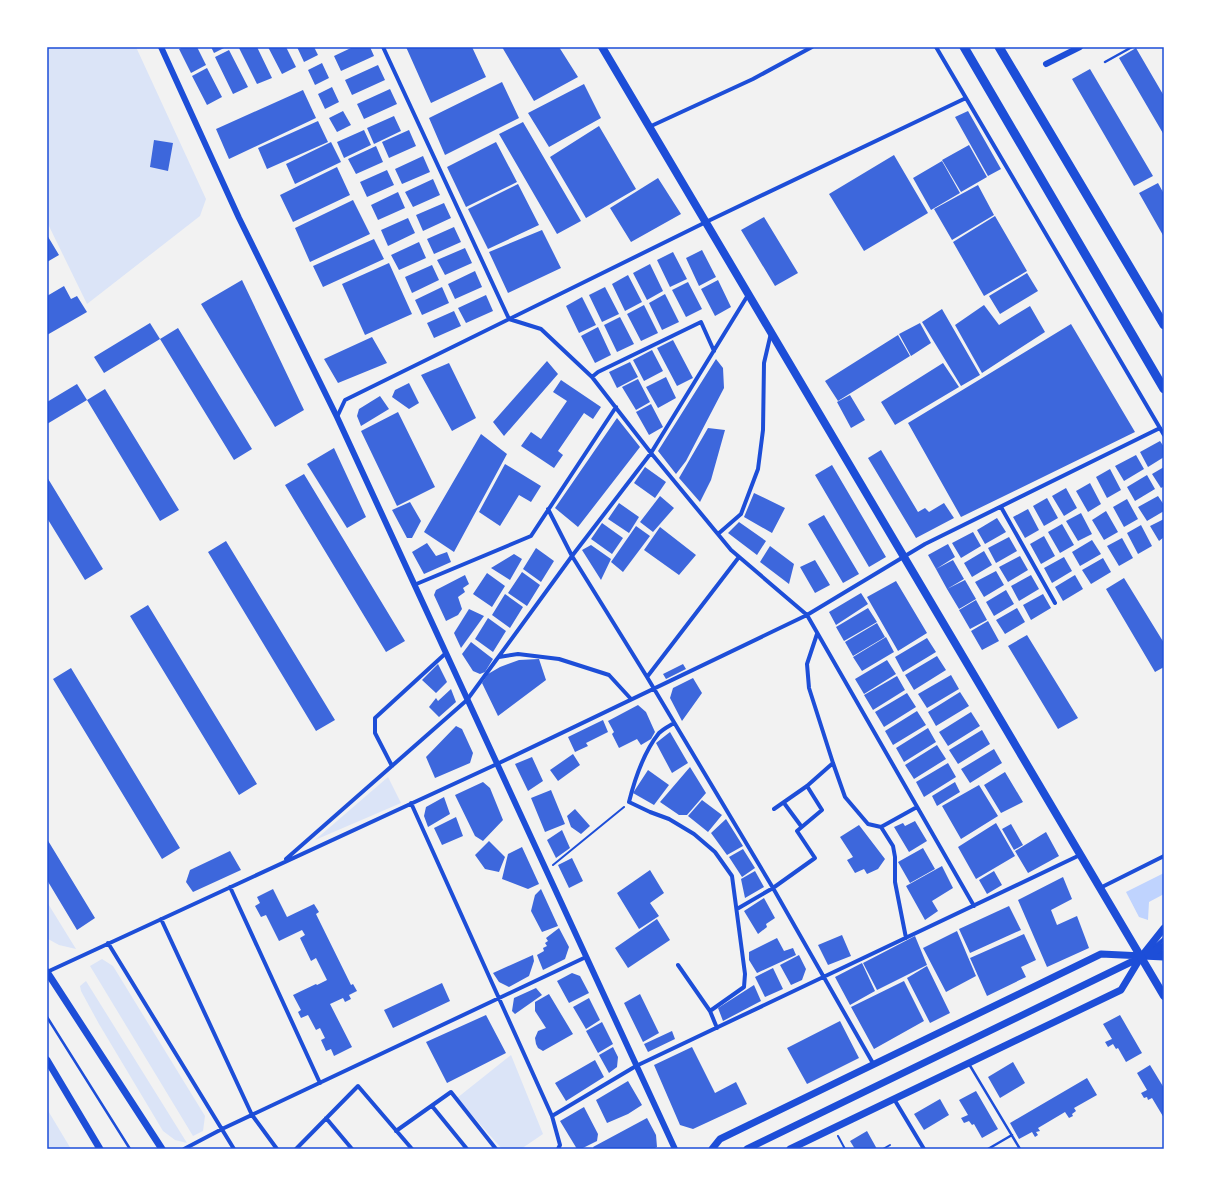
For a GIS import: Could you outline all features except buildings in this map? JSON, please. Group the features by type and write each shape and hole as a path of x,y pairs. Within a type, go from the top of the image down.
{"highway":[{"path":"964,47 1164,389"},
{"path":"999,47 1164,325"}],"main road":[{"path":"602,47 1164,996"},
{"path":"790,1149 1121,990 1142,957 1164,928"},
{"path":"747,1149 1164,946"},
{"path":"712,1149 720,1139 1102,954 1164,957"},
{"path":"47,972 162,1149"},
{"path":"47,1060 100,1149"}],"street":[{"path":"161,47 239,218 337,417 675,1149"},
{"path":"383,47 509,319 541,329 592,377 651,453 731,550 807,615 974,906"},
{"path":"649,126 753,79 812,47"},
{"path":"936,47 1164,435"},
{"path":"1046,64 1080,47"},
{"path":"337,417 345,400 706,222 966,98"},
{"path":"282,863 467,700 572,556 651,453 749,295"},
{"path":"592,377 598,372 702,322 714,352"},
{"path":"718,534 741,514 758,469 763,430 764,363 771,332"},
{"path":"414,585 531,536 616,407"},
{"path":"47,972 497,764 807,615 925,544 1160,428"},
{"path":"1001,507 1055,602"},
{"path":"548,509 572,556 648,677 773,888 874,1064"},
{"path":"648,677 739,557"},
{"path":"817,634 807,664 809,688 845,796 868,824 881,827 917,807"},
{"path":"392,766 375,732 375,718 446,653"},
{"path":"498,657 518,654 559,659 609,675 631,699"},
{"path":"674,723 660,732 643,759 629,802 669,819 694,834 716,852 732,876 745,974 744,987 710,1011"},
{"path":"774,809 807,786 833,763"},
{"path":"737,909 773,888 815,858 797,830 822,810 807,786"},
{"path":"412,803 552,1116 560,1145 558,1149"},
{"path":"784,803 801,826"},
{"path":"881,827 893,846 895,858 895,882 906,938"},
{"path":"552,1116 636,1066 1080,855"},
{"path":"1100,888 1164,856"},
{"path":"230,887 320,1083"},
{"path":"161,919 252,1115 277,1149"},
{"path":"1142,957 1164,939"},
{"path":"108,943 234,1149"},
{"path":"1142,957 1164,952"},
{"path":"184,1149 222,1129 498,998 586,958"},
{"path":"678,965 710,1011 717,1028"},
{"path":"296,1149 358,1086 412,1149"},
{"path":"396,1131 451,1092 496,1149"},
{"path":"894,1099 924,1149"},
{"path":"432,1106 467,1149"},
{"path":"326,1118 352,1149"}],"lane":[{"path":"1105,62 1132,47"},
{"path":"47,1017 130,1149"},
{"path":"969,1063 1020,1149"},
{"path":"988,1149 1012,1135"}],"path":[{"path":"546,870 629,802"},
{"path":"833,1128 845,1149"},
{"path":"884,1149 890,1145"}],"shaded area":[{"path":"47,47 136,47 206,199 200,216 87,304 47,222"},
{"path":"388,777 401,803 315,840"},
{"path":"47,902 76,949 59,945 48,939"},
{"path":"102,959 113,966 205,1116 203,1131 193,1136 90,966"},
{"path":"86,981 187,1143 175,1140 163,1131 81,991 80,986"},
{"path":"511,1055 543,1134 521,1149 502,1149 457,1098"},
{"path":"47,1109 71,1149 47,1149"}],"water":[{"path":"1164,873 1164,894 1149,902 1148,920 1139,917 1126,892"}]}
